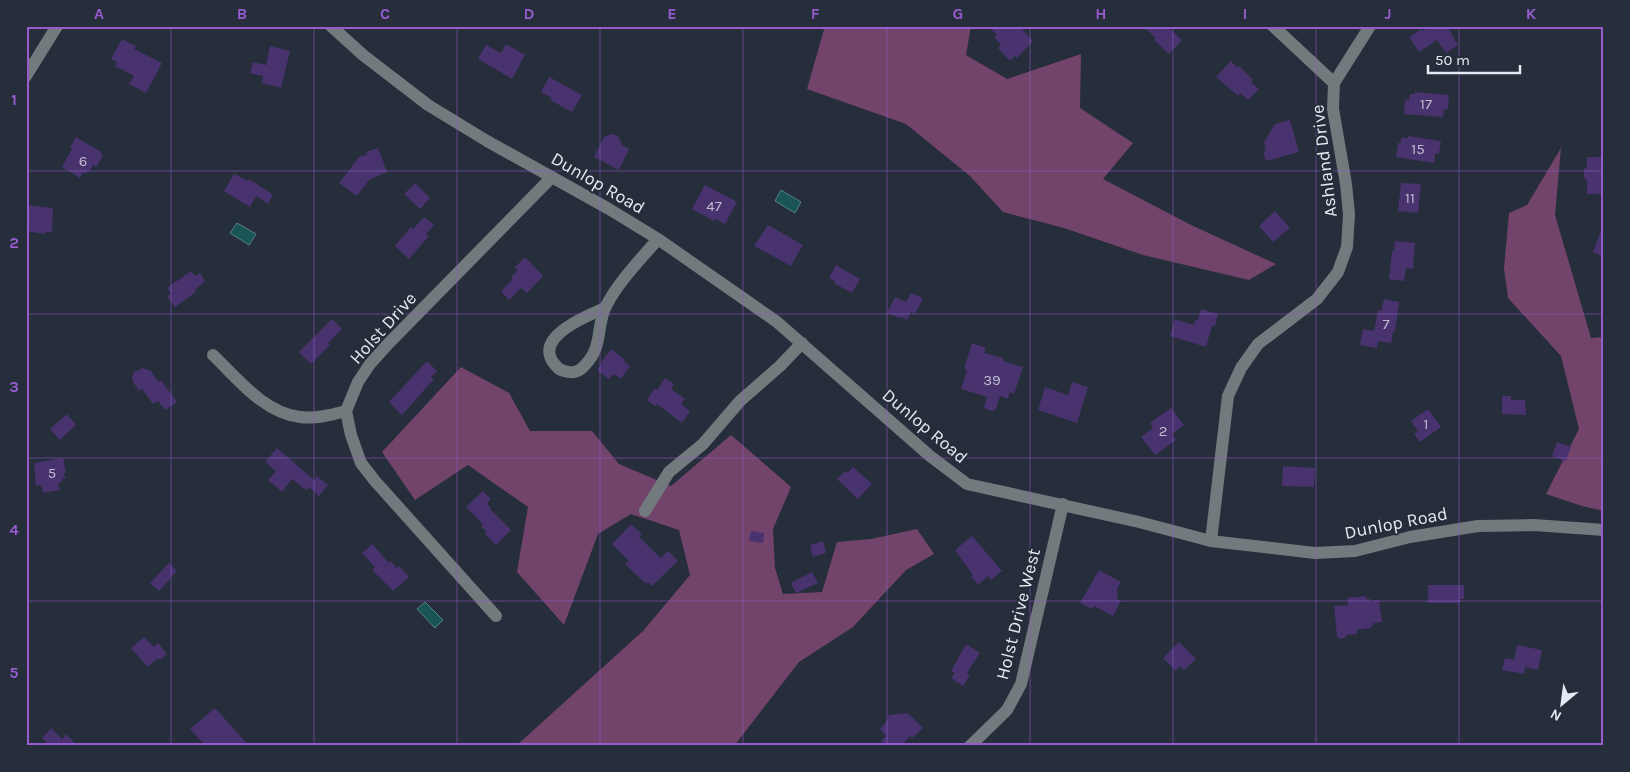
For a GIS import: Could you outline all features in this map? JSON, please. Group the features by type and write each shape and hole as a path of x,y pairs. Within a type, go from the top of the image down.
{"street":[{"path":"26,76 57,26"},
{"name":"Dunlop Road","path":"331,26 363,55 428,105 486,141 609,209 658,239 777,322 930,456 967,484 1062,504 1211,541 1315,553 1355,551 1410,537 1478,526 1534,525 1604,530"},
{"name":"Ashland Drive","path":"1211,541 1228,396 1234,382 1241,368 1258,344 1317,299 1338,272 1347,247 1349,214 1346,184 1333,109 1334,83 1273,26"},
{"path":"1334,83 1370,26"},
{"name":"Holst Drive","path":"346,411 358,382 376,357 552,177"},
{"path":"605,308 565,328 554,338 550,346 549,355 559,369 574,373 581,370 593,357 597,347 605,308 634,265 658,239"},
{"path":"645,511 669,472 697,449 740,401 780,366 802,343"},
{"path":"213,355 260,399 281,412 300,417 323,417 346,411 351,435 362,463 496,616"},
{"name":"Holst Drive West","path":"970,746 1007,710 1021,684 1062,504"}],"shaded area":[{"path":"825,26 971,26 966,55 1007,79 1081,54 1080,108 1133,143 1103,179 1191,225 1276,264 1249,280 1143,255 1064,228 1003,212 970,176 906,124 807,89"},
{"path":"1561,148 1555,215 1591,338 1604,337 1604,511 1546,494 1579,429 1561,356 1508,298 1504,268 1509,213 1527,205"},
{"path":"781,190 801,202 795,213 775,201"},
{"path":"237,223 256,234 249,245 230,233"},
{"path":"461,367 509,393 530,431 592,431 619,464 671,486 731,435 791,487 773,529 775,568 783,594 822,592 837,542 871,539 917,529 934,554 906,570 853,627 799,662 734,746 516,746 644,630 690,575 679,530 631,514 598,534 564,625 517,572 528,507 468,465 415,500 382,452"},
{"path":"425,602 443,620 435,628 417,609"}],"building":[{"path":"988,26 1019,26 1033,41 1017,58 1015,56 1010,61 998,48 1001,45 994,37 997,35"},
{"path":"1143,26 1167,26 1182,40 1169,54"},
{"path":"1431,26 1447,26 1458,45 1446,53 1437,40 1419,52 1409,37"},
{"path":"122,39 136,46 134,49 162,63 146,93 129,84 134,76 115,66 117,62 111,59"},
{"path":"506,44 525,55 512,79 478,59 486,45 501,53"},
{"path":"270,46 290,51 281,88 262,83 263,76 250,73 253,62 266,65"},
{"path":"1231,61 1253,80 1251,82 1259,89 1248,100 1240,93 1238,96 1216,77"},
{"path":"549,77 582,95 572,112 550,100 552,98 541,92"},
{"path":"1415,92 1449,95 1448,109 1444,109 1443,117 1404,114 1405,99 1409,100 1410,94 1415,94"},
{"path":"1290,120 1299,152 1266,161 1263,152 1266,151 1264,142 1275,124"},
{"path":"613,134 618,136 622,145 629,149 619,170 594,157 604,137"},
{"path":"1408,136 1441,141 1439,154 1435,154 1434,163 1396,157 1398,143 1400,143 1402,137 1408,138"},
{"path":"76,137 101,152 103,156 96,167 93,165 89,172 87,171 85,174 83,172 80,178 62,167"},
{"path":"378,148 387,172 369,180 357,196 339,183 360,156 367,155 366,152"},
{"path":"1587,157 1604,157 1604,194 1587,194 1587,181 1584,177 1584,170 1587,166"},
{"path":"234,174 248,181 249,179 273,195 268,204 256,196 250,207 224,191"},
{"path":"415,183 430,198 420,209 404,194"},
{"path":"1401,183 1421,184 1418,213 1398,211"},
{"path":"705,185 737,202 725,224 715,219 714,221 692,209"},
{"path":"26,205 53,208 52,232 46,232 45,234 26,231"},
{"path":"1275,211 1290,228 1273,242 1259,226"},
{"path":"424,217 434,225 426,234 429,236 409,259 395,246 411,227 413,229"},
{"path":"768,225 803,245 791,266 754,246"},
{"path":"1604,226 1604,257 1593,252"},
{"path":"1395,241 1415,243 1413,269 1406,268 1404,281 1389,279"},
{"path":"525,257 543,276 527,293 521,288 509,300 501,291 513,279 511,277 518,270 515,267"},
{"path":"836,265 860,279 852,293 829,278"},
{"path":"191,271 195,276 200,273 205,281 195,290 196,292 175,307 167,296 171,294 167,288"},
{"path":"911,293 923,298 915,314 911,312 907,320 887,313 895,297 906,302"},
{"path":"1384,299 1399,302 1395,331 1393,331 1391,343 1378,341 1377,348 1360,345 1363,329 1374,331 1378,310 1381,311"},
{"path":"1201,309 1218,314 1215,326 1212,326 1206,347 1170,336 1175,319 1194,325 1196,319 1198,320"},
{"path":"332,319 342,329 328,343 330,345 311,364 299,352"},
{"path":"972,343 986,348 984,353 1003,358 1003,361 1023,367 1014,394 1010,392 1008,399 1000,396 996,409 992,411 984,408 987,397 961,389 967,370 964,369"},
{"path":"611,349 630,366 621,379 615,374 609,379 597,370"},
{"path":"427,361 437,371 431,377 434,379 402,415 389,402"},
{"path":"143,368 151,371 158,382 161,380 177,402 165,410 158,401 153,404 142,389 139,391 132,377 134,372"},
{"path":"665,378 674,384 671,389 685,399 681,404 690,411 682,423 657,404 655,406 647,400"},
{"path":"1072,382 1088,387 1077,423 1038,410 1045,387 1068,395"},
{"path":"1502,396 1511,396 1511,400 1525,400 1526,415 1502,414"},
{"path":"1171,408 1184,425 1172,434 1176,440 1155,455 1141,437 1153,428 1150,423"},
{"path":"1428,409 1441,427 1420,442 1414,434 1418,431 1411,421"},
{"path":"67,414 76,425 60,440 50,429"},
{"path":"1557,442 1571,447 1566,461 1552,456"},
{"path":"277,448 314,480 317,476 328,485 319,496 309,487 306,490 292,479 282,492 268,480 276,471 265,462"},
{"path":"63,458 66,473 64,473 65,478 62,479 62,482 58,483 60,490 43,493 41,485 36,486 34,463"},
{"path":"1283,466 1315,468 1314,487 1282,486"},
{"path":"853,467 872,484 858,499 837,479 845,471 847,473"},
{"path":"483,491 491,499 487,503 490,509 511,530 496,545 485,534 487,532 481,526 483,524 466,507"},
{"path":"631,524 642,534 639,537 661,558 668,551 678,561 652,586 648,582 646,584 625,564 629,561 612,544"},
{"path":"751,531 764,533 763,543 749,541"},
{"path":"972,536 1002,571 991,580 988,576 978,585 955,550"},
{"path":"823,541 826,553 813,557 810,545"},
{"path":"372,544 389,563 391,561 397,568 399,566 409,577 393,591 372,570 375,567 362,553"},
{"path":"169,563 177,571 159,591 150,583"},
{"path":"1099,570 1121,582 1117,589 1118,600 1121,601 1113,616 1094,606 1092,609 1080,603"},
{"path":"812,572 818,583 796,593 791,583"},
{"path":"1428,585 1464,585 1464,599 1460,599 1460,603 1428,603"},
{"path":"1366,596 1366,599 1370,599 1370,602 1379,600 1382,622 1374,623 1371,628 1357,630 1357,634 1346,635 1345,638 1340,639 1337,636 1334,606 1348,605 1347,598"},
{"path":"144,637 154,647 158,643 167,654 160,660 158,658 148,667 131,648"},
{"path":"1179,642 1196,659 1184,670 1180,666 1176,671 1163,658"},
{"path":"966,644 980,653 967,673 970,675 963,686 951,678 955,673 951,671"},
{"path":"1517,645 1542,650 1538,670 1525,667 1524,674 1502,670 1505,658 1514,660"},
{"path":"215,708 249,746 206,746 190,729"},
{"path":"908,713 923,728 912,738 910,736 901,746 885,746 881,741 886,736 880,729 885,724 889,715"},
{"path":"51,728 62,739 66,734 78,746 50,746 42,738"}]}
